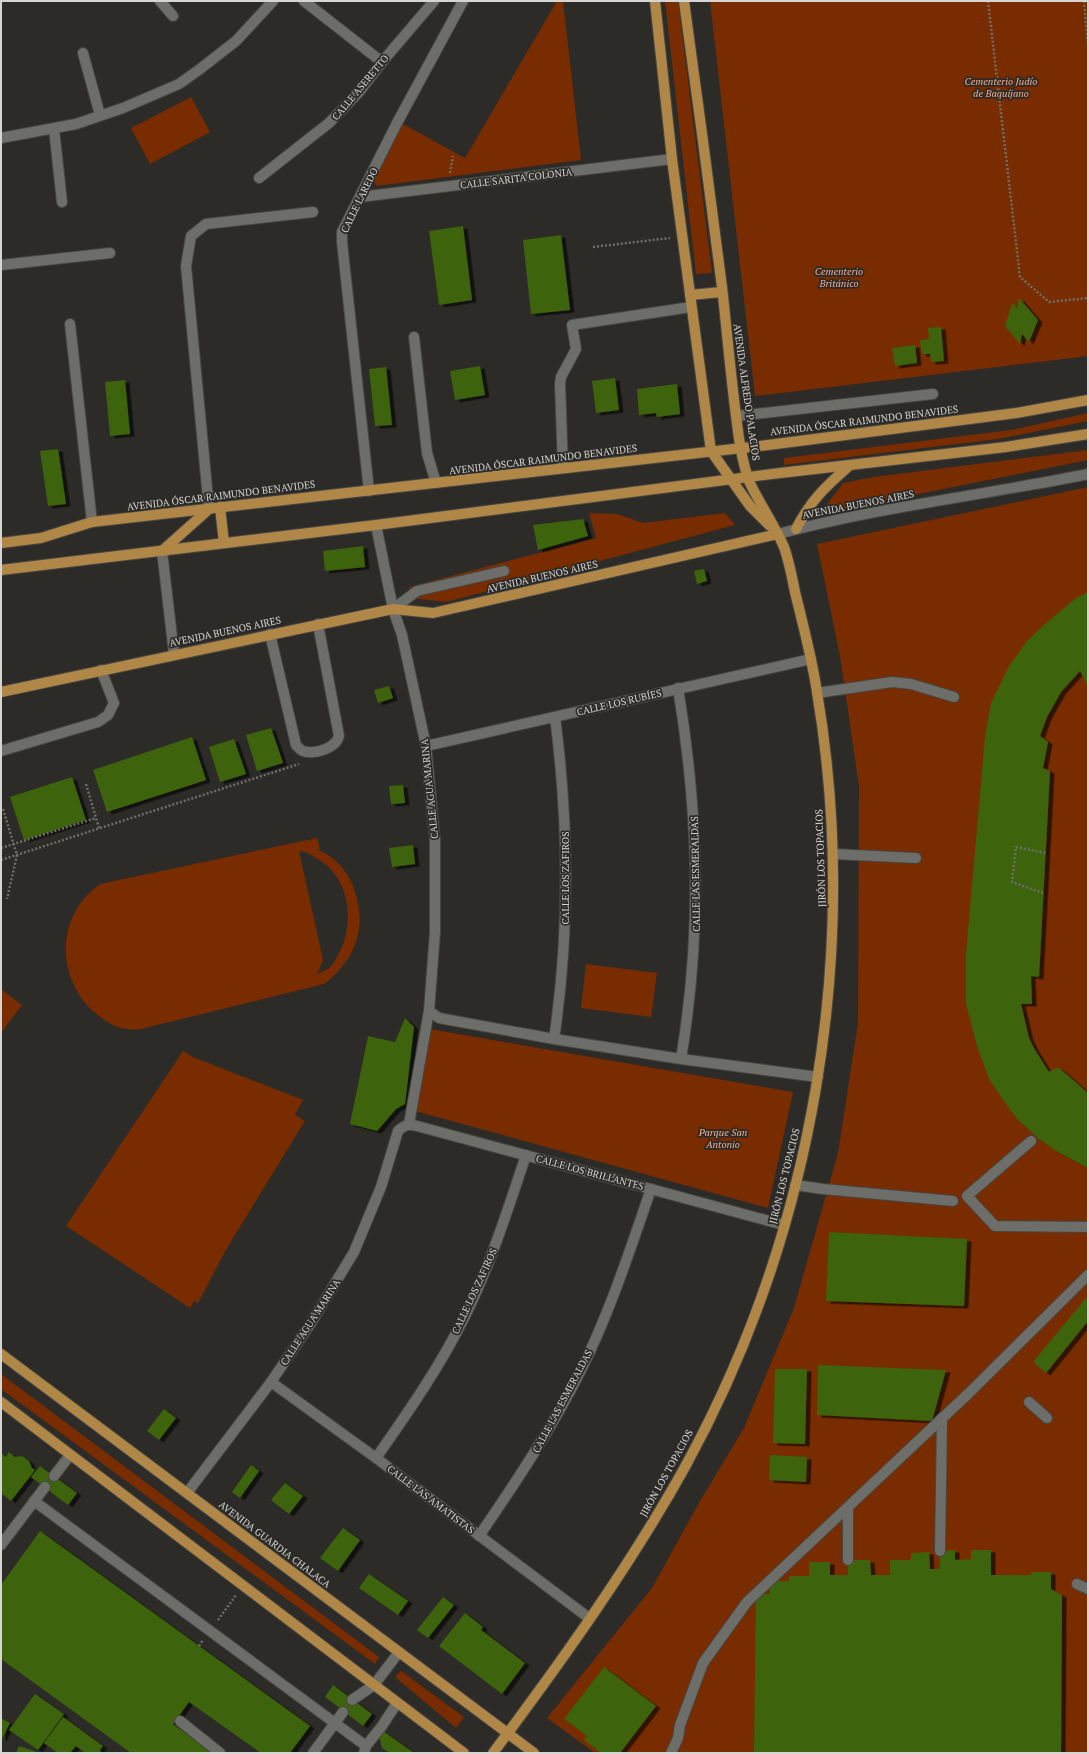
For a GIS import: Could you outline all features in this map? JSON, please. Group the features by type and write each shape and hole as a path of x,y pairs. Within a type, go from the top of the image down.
{"main road":[{"path":"655,1 672,159 710,451 733,480 750,506 778,534"},
{"name":"AVENIDA ALFREDO PALACIOS","path":"684,1 741,447 748,478 778,534"},
{"path":"690,295 722,292"},
{"name":"AVENIDA ÓSCAR RAIMUNDO BENAVIDES","path":"1,543 41,538 92,522 710,451 1016,413 1088,400"},
{"path":"1,570 1006,447 1088,434"},
{"path":"796,529 806,510 818,494 849,466"},
{"path":"220,507 224,543"},
{"path":"162,551 209,509"},
{"name":"AVENIDA BUENOS AIRES","path":"1,692 174,654 393,609 433,613 778,534"},
{"name":"JIRÓN LOS TOPACIOS","path":"493,1753 589,1618 642,1540 693,1451 723,1389 750,1327 770,1270 796,1185 818,1077 833,939 834,854 827,760 817,692 811,659 786,551 778,534"},
{"name":"AVENIDA GUARDIA CHALACA","path":"1,1354 534,1753"},
{"path":"1,1402 464,1753"}],"street":[{"path":"160,1 173,16"},
{"path":"1,138 54,129 123,108 179,84 236,41 273,1"},
{"path":"304,1 382,62"},
{"name":"CALLE ASERETTO","path":"259,178 329,123 359,92 382,62 434,1"},
{"name":"CALLE LAREDO","path":"369,491 341,236 346,222 397,123 463,1"},
{"path":"83,53 100,115"},
{"path":"54,129 62,202"},
{"name":"CALLE SARITA COLONIA","path":"360,197 672,159"},
{"path":"209,509 186,266 191,236 206,224 313,212"},
{"path":"1,265 110,253"},
{"path":"563,468 560,384 561,377 576,349 572,325 691,307"},
{"path":"70,324 92,522"},
{"path":"414,337 427,453 436,483"},
{"path":"737,416 933,394"},
{"name":"AVENIDA BUENOS AIRES","path":"778,534 864,514 1088,474"},
{"name":"CALLE AGUA MARINA","path":"187,1493 271,1382 311,1323 354,1252 381,1187 398,1131 403,1126 409,1124 429,1011 435,932 435,841 426,746 402,635 393,609 376,525"},
{"path":"162,551 174,654"},
{"path":"393,609 417,591 504,571"},
{"path":"270,634 296,745 301,750 307,752 323,750 335,744 339,736 318,624"},
{"name":"CALLE LOS RUBÍES","path":"426,746 811,659"},
{"path":"1,751 98,722 108,715 114,703 101,670"},
{"path":"817,692 892,682 911,684 954,697"},
{"name":"CALLE LAS ESMERALDAS","path":"678,688 692,780 697,872 694,964 689,1010 681,1059"},
{"name":"CALLE LOS ZAFIROS","path":"554,1039 561,994 564,954 566,875 564,796 555,717"},
{"path":"834,854 916,858"},
{"path":"429,1011 439,1018 554,1039 681,1059 818,1077"},
{"name":"CALLE LOS BRILLANTES","path":"409,1124 784,1225"},
{"path":"1031,1141 968,1196 995,1226 1088,1227"},
{"name":"CALLE LOS ZAFIROS","path":"376,1458 425,1388 466,1314 500,1236 526,1155"},
{"path":"796,1185 823,1190 953,1201"},
{"name":"CALLE LAS ESMERALDAS","path":"479,1536 534,1455 581,1370 620,1281 651,1189"},
{"path":"672,1753 678,1738 680,1725 703,1663 747,1602 942,1418 1088,1275"},
{"name":"CALLE LAS AMATISTAS","path":"271,1382 376,1458 589,1618"},
{"path":"1029,1402 1047,1418"},
{"path":"940,1551 942,1418"},
{"path":"54,1476 70,1455"},
{"path":"1,1545 45,1488"},
{"path":"34,1501 336,1722 365,1750 397,1703"},
{"path":"848,1507 848,1560"},
{"path":"1077,1584 1088,1589"},
{"path":"352,1700 374,1685 399,1652"},
{"path":"313,1753 344,1712"},
{"path":"180,1721 220,1753"}],"path":[{"path":"988,1 1020,277 1049,302 1088,298"},
{"path":"1084,1 1088,45"},
{"path":"450,176 450,166 453,156"},
{"path":"593,247 682,237"},
{"path":"1,860 302,763"},
{"path":"86,784 99,828"},
{"path":"3,809 17,855 7,899"},
{"path":"1,848 96,818"},
{"path":"1043,893 1012,882 1016,847 1046,853"},
{"path":"215,1624 228,1607"}],"green space":[{"path":"557,1 563,1 581,160 376,186 372,176 401,123 465,158"},
{"path":"665,1 678,1 712,273 696,274"},
{"path":"710,1 1088,1 1088,356 755,396"},
{"path":"191,97 210,132 150,164 131,128"},
{"path":"1088,413 1088,421 998,439 784,465 784,458 1011,430"},
{"path":"1088,450 1088,460 824,513 828,503 843,483 874,477"},
{"path":"1088,487 1088,1753 595,1753 547,1718 652,1588 700,1501 744,1428 794,1308 838,1153 858,1023 859,786 840,656 817,544"},
{"path":"589,513 617,514 643,523 725,513 735,525 446,602 411,598 409,587 596,538"},
{"path":"317,838 320,849 318,850 335,860 344,869 353,886 359,915 359,928 352,952 345,963 324,984 141,1029 121,1028 110,1024 94,1012 81,998 72,982 67,964 66,946 68,929 75,912 86,897 100,884","holes":["299,851 310,854 327,865 342,886 348,911 348,924 339,954 327,970 317,974 323,960"]},
{"path":"586,964 657,973 651,1017 581,1008"},
{"path":"1,989 22,1005 1,1033"},
{"name":"Parque San Antonio","path":"429,1029 793,1092 768,1208 415,1111"},
{"path":"183,1051 193,1057 303,1100 295,1115 305,1121 227,1248 198,1303 194,1301 190,1308 66,1226"},
{"path":"1,1374 379,1657 375,1664 1,1389"},
{"path":"401,1671 464,1717 456,1728 395,1677"}],"building":[{"path":"463,226 472,300 439,305 429,231"},
{"path":"561,235 570,310 531,314 523,240"},
{"path":"1019,298 1038,320 1029,342 1022,334 1020,344 1005,326 1012,303 1017,308"},
{"path":"941,327 944,361 931,362 930,354 922,354 920,340 929,339 928,328"},
{"path":"915,345 917,363 895,366 892,348"},
{"path":"480,366 485,395 455,400 450,371"},
{"path":"386,367 392,425 375,426 369,369"},
{"path":"615,378 619,410 596,413 592,381"},
{"path":"125,380 130,434 110,436 105,382"},
{"path":"677,384 680,414 657,417 656,413 639,415 637,389"},
{"path":"58,449 66,504 48,506 40,451"},
{"path":"583,519 588,536 538,550 533,525"},
{"path":"363,546 365,567 325,571 323,551"},
{"path":"704,569 707,581 697,584 694,571"},
{"path":"1088,592 1088,686 1080,671 1061,692 1047,717 1040,736 1048,742 1043,768 1050,771 1039,977 1031,976 1032,1004 1021,1004 1029,1038 1049,1072 1058,1067 1088,1093 1088,1168 1056,1151 1038,1138 1019,1121 989,1079 977,1046 966,1004 966,954 985,736 991,703 1009,666 1027,641 1076,598"},
{"path":"389,686 393,698 378,703 374,690"},
{"path":"271,728 283,763 257,771 246,735"},
{"path":"192,737 206,780 107,812 93,770"},
{"path":"234,739 246,774 220,782 209,747"},
{"path":"72,777 86,820 24,840 10,797"},
{"path":"403,785 405,803 391,804 389,786"},
{"path":"413,845 415,864 392,867 389,848"},
{"path":"405,1018 414,1027 405,1104 396,1109 377,1131 350,1124 368,1036 395,1042"},
{"path":"829,1232 967,1239 964,1306 826,1301"},
{"path":"1086,1298 1088,1300 1088,1321 1046,1373 1033,1362"},
{"path":"818,1365 946,1370 932,1421 817,1415"},
{"path":"775,1369 807,1369 805,1444 773,1443"},
{"path":"164,1409 176,1418 159,1440 147,1431"},
{"path":"9,1452 15,1457 22,1456 29,1461 32,1468 35,1470 11,1501 1,1493 1,1453 6,1457"},
{"path":"770,1455 807,1457 806,1482 769,1480"},
{"path":"251,1465 259,1471 240,1498 232,1492"},
{"path":"40,1466 77,1493 68,1505 31,1477"},
{"path":"285,1483 303,1496 289,1514 271,1500"},
{"path":"343,1528 360,1540 338,1571 320,1558"},
{"path":"40,1531 310,1726 290,1753 261,1753 189,1702 173,1724 212,1753 131,1753 1,1659 1,1585"},
{"path":"955,1550 955,1560 971,1559 971,1550 991,1550 991,1575 1031,1575 1031,1572 1051,1572 1051,1589 1062,1595 1061,1753 754,1753 756,1594 770,1594 770,1581 789,1581 789,1576 809,1576 809,1562 830,1562 830,1575 848,1575 848,1560 870,1560 871,1575 890,1575 890,1560 911,1560 911,1553 929,1552 930,1569 940,1569 940,1551"},
{"path":"369,1574 408,1601 398,1615 359,1588"},
{"path":"443,1597 454,1605 428,1638 417,1630"},
{"path":"465,1613 483,1627 481,1630 525,1663 502,1694 439,1646"},
{"path":"604,1667 656,1706 620,1753 601,1753 584,1740 587,1736 564,1719"},
{"path":"333,1685 372,1714 363,1726 325,1697"},
{"path":"35,1694 64,1714 38,1750 9,1730"},
{"path":"63,1717 103,1746 100,1750 101,1753 85,1753 76,1746 70,1753 58,1753 44,1743"},
{"path":"1,1718 10,1723 2,1739 1,1739"},
{"path":"383,1731 414,1753 390,1753 382,1748 379,1736"},
{"path":"19,1746 40,1753 16,1753"}],"park label":[{"name":"Cementerio Judío de Baquíjano","path":"1001,86"},
{"name":"Cementerio Británico","path":"839,276"}]}
